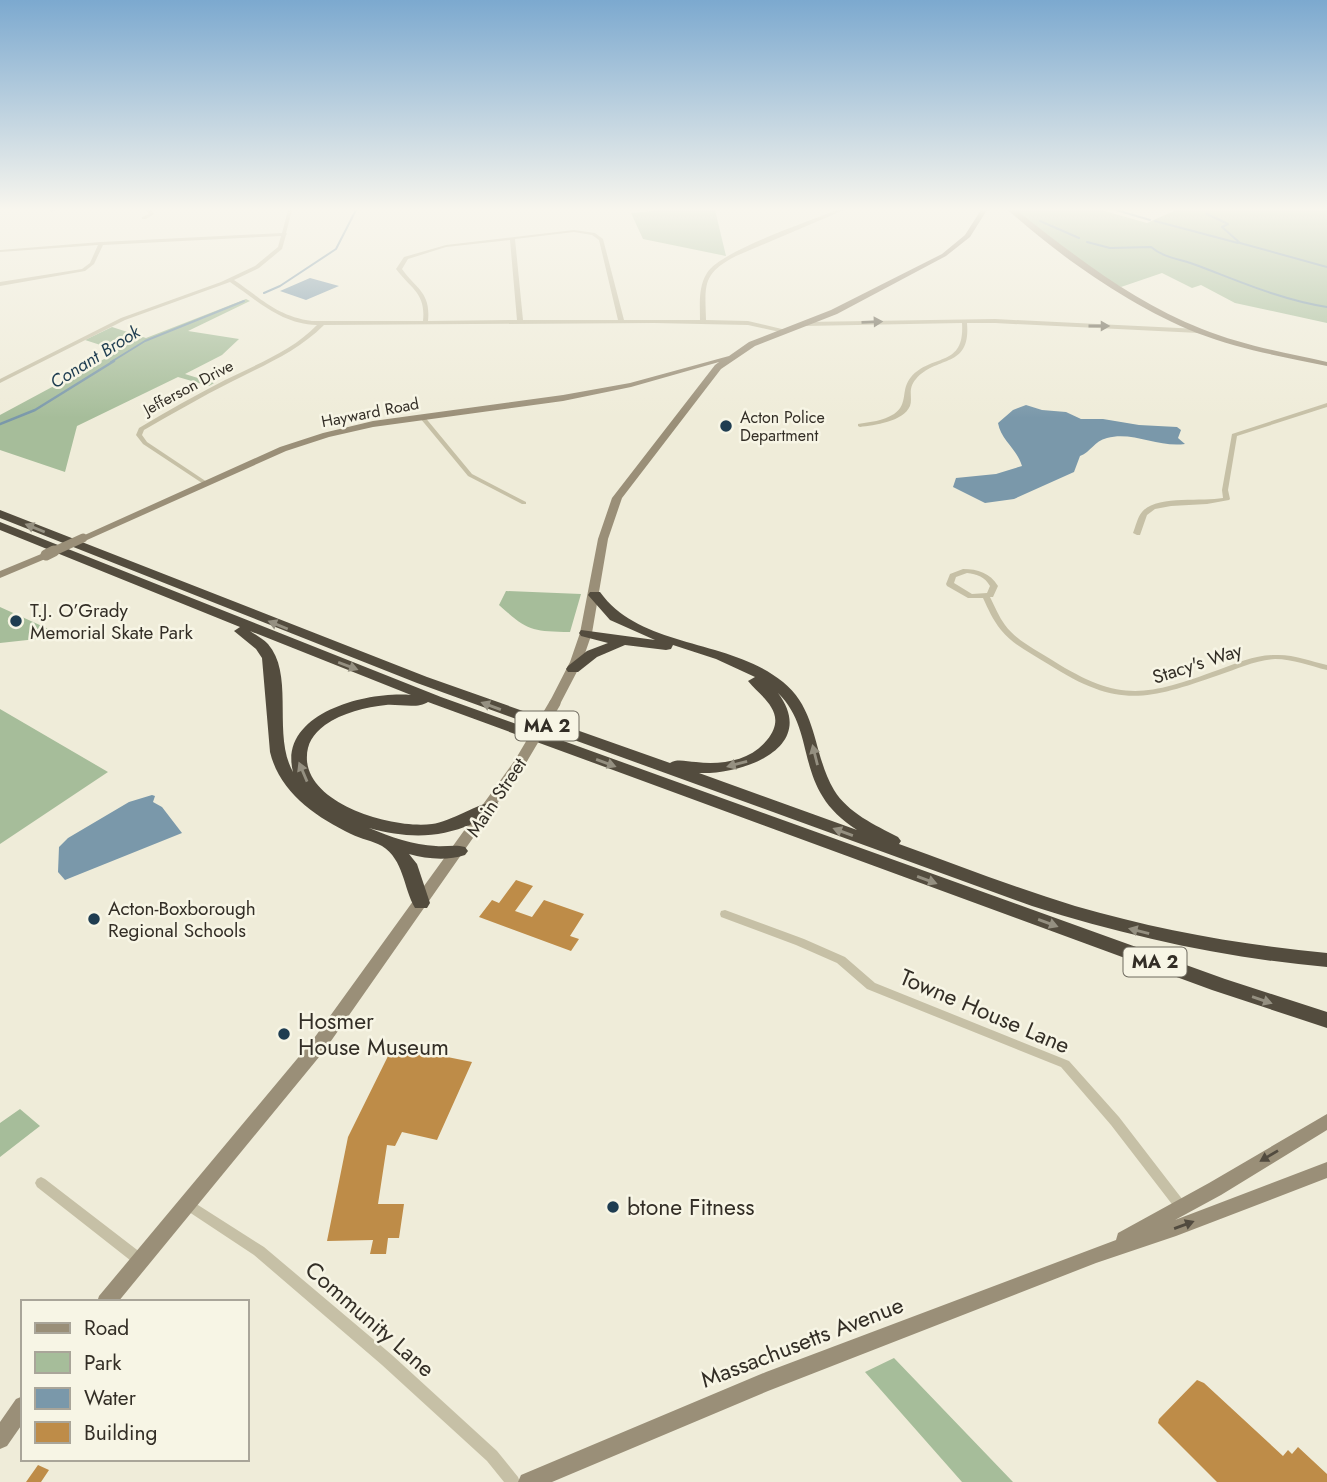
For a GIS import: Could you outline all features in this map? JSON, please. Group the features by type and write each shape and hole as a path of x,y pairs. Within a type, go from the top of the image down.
{"highway":[{"name":"MA 2","path":"0,514 342,650 1049,905 1132,929 1234,950 1327,960"},
{"name":"MA 2","path":"0,526 476,715 1167,966 1327,1020"},
{"path":"595,596 616,619 722,656 777,684 789,694 803,713 821,777 835,803 859,823 954,872"},
{"path":"216,614 255,640 268,655 277,747 288,779 302,796 322,812 395,847 406,859 421,903"},
{"path":"586,633 622,630 668,639"},
{"path":"586,633 599,638 642,643 695,654 756,682 777,701 782,711 783,725 778,737 764,752 751,760 728,767 692,768 622,753"},
{"path":"573,669 587,657 603,649 642,643"},
{"path":"459,850 448,842 355,816 326,799 312,788 299,766 299,754 305,739 319,723 334,713 377,700 407,699 476,715"},
{"path":"404,831 427,832 450,828 472,819 491,806"},
{"path":"376,836 434,853 459,850"}],"main road":[{"name":"Main Street","path":"108,1300 313,1053 522,759 573,669 586,633 595,596 603,538 617,498 716,369 734,354 772,335 804,324 898,279"},
{"path":"1101,279 1199,331 1327,364"},
{"name":"Hayward Road","path":"0,575 283,449 326,435 422,417 563,398 631,385 686,371 734,354"},
{"name":"Hayward Road","path":"704,365 716,369"},
{"name":"Hayward Road","path":"686,371 716,369"},
{"name":"Massachusetts Avenue","path":"1096,1255 1182,1208 1327,1121"},
{"name":"Massachusetts Avenue","path":"528,1482 747,1390 1096,1255 1177,1228 1327,1170"},
{"path":"0,1439 21,1409"}],"street":[{"path":"0,284 29,279"},
{"path":"405,279 424,297 427,311 425,323"},
{"path":"516,279 520,320"},
{"path":"611,279 621,320"},
{"path":"703,322 706,279"},
{"path":"0,381 123,319 231,280 278,315 294,321 728,322 761,324 784,331"},
{"path":"804,324 820,326 875,321 964,321 1199,331"},
{"path":"860,425 883,422 902,414 907,405 905,391 911,379 956,355 961,348 965,340 964,321"},
{"path":"728,322 758,328 772,335"},
{"name":"Jefferson Drive","path":"205,483 145,443 139,435 141,429 289,352 304,342 322,323"},
{"path":"1137,533 1143,516 1154,507 1210,503 1227,499 1225,490 1234,435 1327,405"},
{"path":"422,417 470,475 524,503"},
{"name":"Stacy's Way","path":"986,597 993,592 993,586 984,575 966,571 958,572 950,579 950,584 959,590 986,597 997,620 1012,637 1073,678 1110,693 1138,696 1160,693 1236,666 1272,657 1290,658 1327,668"},
{"name":"Towne House Lane","path":"725,914 841,960 871,986 1065,1063 1121,1127 1182,1208"},
{"path":"41,1183 141,1260"},
{"name":"Community Lane","path":"187,1204 247,1242 277,1266 442,1410 492,1456 513,1482"}],"green space":[{"path":"1105,279 1144,279 1121,287"},
{"path":"1174,279 1327,279 1327,323 1235,303 1201,285 1192,288"},
{"path":"246,299 250,301 188,331 239,339 222,355 185,374 214,383 209,386 178,377 77,426 65,472 0,450 0,415 119,351 85,340 112,327 146,338"},
{"path":"506,591 581,594 570,632 538,630 524,625 499,605"},
{"name":"T.J. O’Grady Memorial Skate Park","path":"0,607 64,636 0,643"},
{"path":"0,709 108,772 0,844"},
{"path":"20,1109 40,1126 0,1157 0,1123"},
{"path":"894,1358 1013,1482 962,1482 865,1372"}],"water":[{"path":"307,279 339,286 306,300 280,291"},
{"path":"1026,405 1042,410 1066,412 1081,419 1177,427 1181,430 1178,438 1185,444 1166,444 1117,436 1107,438 1080,456 1074,472 1014,499 985,503 953,487 956,478 996,474 1022,466 998,423 1013,410"},
{"path":"155,796 153,802 162,807 182,833 65,880 58,872 59,847 68,838 129,802"}],"building":[{"path":"516,880 533,886 515,911 532,917 544,900 584,914 570,936 579,939 571,951 479,917 492,900 499,903"},
{"path":"393,1046 472,1062 437,1140 402,1132 395,1146 387,1145 378,1204 404,1204 399,1238 388,1238 386,1254 370,1254 373,1240 327,1241 348,1137"},
{"path":"1197,1380 1204,1383 1283,1456 1288,1450 1292,1454 1298,1447 1327,1474 1327,1482 1217,1482 1158,1423"},
{"path":"38,1465 49,1470 41,1482 26,1482"}],"waterway":[{"name":"Conant Brook","path":"264,293 290,279"},
{"path":"1234,279 1293,300 1327,307"},
{"name":"Conant Brook","path":"111,362 145,341 244,301"},
{"name":"Conant Brook","path":"0,424 35,410 114,361"}],"place":[{"name":"Acton Police Department","path":"726,426"},
{"name":"T.J. O’Grady Memorial Skate Park","path":"16,621"},
{"name":"Acton-Boxborough Regional Schools","path":"94,919"},
{"name":"Hosmer House Museum","path":"284,1034"},
{"name":"btone Fitness","path":"613,1207"}]}
